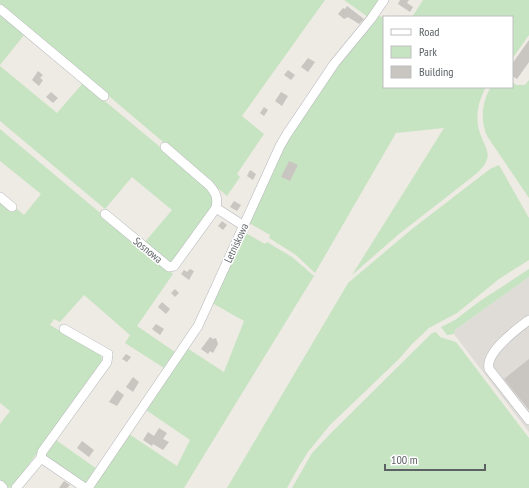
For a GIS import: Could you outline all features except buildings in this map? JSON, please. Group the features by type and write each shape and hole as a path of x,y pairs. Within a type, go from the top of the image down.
{"street":[{"name":"Letniskowa","path":"88,488 198,326 287,134 334,64 371,19 384,0"},
{"path":"0,9 104,96"},
{"path":"165,147 215,192 218,198 216,208 244,226"},
{"path":"0,197 12,207"},
{"name":"Sosnowa","path":"105,214 169,267 171,267 174,266 216,208"},
{"path":"529,320 508,336 492,356 488,365 489,369 529,420"},
{"path":"16,488 41,458 42,452 106,365 108,354 64,329"},
{"path":"41,458 85,488"},
{"path":"0,485 3,488"}],"shaded area":[{"path":"529,277 529,432 454,334 455,330"}],"green space":[{"path":"0,0 325,0 242,116 264,134 237,174 240,177 227,196 0,4"},
{"path":"344,0 379,0 368,17"},
{"path":"423,0 529,0 529,35 513,58 513,16 413,16"},
{"path":"0,12 25,34 0,65"},
{"path":"378,16 383,17 383,88 486,88 477,116 480,134 488,156 483,167 399,234 352,275 444,128 396,133 315,273 296,255 269,238 270,235 249,223 287,140 341,60"},
{"path":"0,66 57,113 83,83 212,190 213,206 173,263 169,263 144,243 172,210 132,177 105,209 0,121"},
{"path":"529,80 529,198 487,136 483,124 484,104 490,88 513,88 513,83 516,85 525,85"},
{"path":"0,129 173,274 137,326 175,352 164,368 125,343 130,335 84,295 60,322 54,319 50,325 101,355 102,361 13,487 8,488 0,481 0,424 10,411 0,403 0,201 14,212 17,209 24,215 41,194 0,161"},
{"path":"499,165 529,218 529,260 499,279 457,313 429,328 412,344 399,359 330,425 308,452 287,488 227,488 348,283 412,229 490,169"},
{"path":"244,232 265,244 267,242 292,257 314,276 184,488 93,488 129,434 177,466 190,440 146,410 187,348 224,372 244,321 212,303"},
{"path":"529,269 529,277 455,330 454,334 447,335 441,327 455,320 480,301"},
{"path":"436,332 440,337 456,342 529,438 529,488 292,488 312,453 432,333"},
{"path":"56,440 97,469 86,485 45,456"}]}
